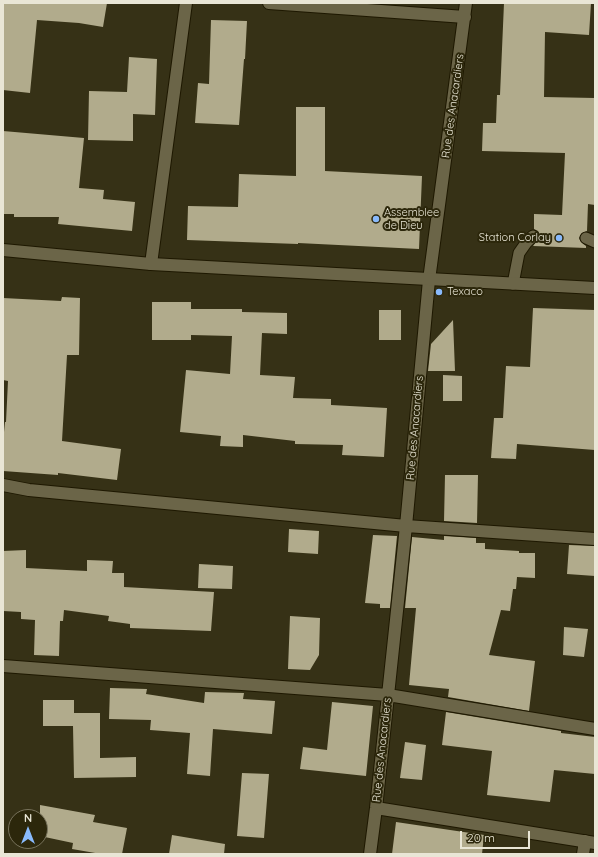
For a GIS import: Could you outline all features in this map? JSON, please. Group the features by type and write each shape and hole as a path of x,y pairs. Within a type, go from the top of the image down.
{"street":[{"path":"151,264 186,3"},
{"path":"269,3 465,17"},
{"name":"Rue des Anacardiers","path":"370,854 406,526 429,280 466,3"},
{"path":"3,250 151,264 595,288"},
{"path":"3,485 36,490 406,526 595,539"},
{"path":"3,666 388,696 595,728"},
{"path":"376,808 590,842 583,854"}],"lane":[{"path":"512,284 520,252 526,242 533,236"}],"building":[{"path":"3,3 107,3 103,27 79,23 37,20 30,93 3,90"},
{"path":"504,3 591,3 589,35 545,32 544,97 595,98 595,205 588,204 587,231 582,233 579,238 586,248 533,246 540,237 538,231 534,229 534,214 562,215 565,153 482,151 483,123 496,123 497,95 500,95"},
{"path":"211,20 247,21 239,125 195,123 198,83 209,84"},
{"path":"129,57 157,59 155,115 133,114 133,141 88,140 89,91 127,92"},
{"path":"296,107 325,107 325,171 422,176 419,249 298,243 187,240 188,206 238,207 239,174 296,176"},
{"path":"3,131 84,138 79,188 104,190 103,199 135,202 132,231 58,224 59,217 14,217 14,214 3,214"},
{"path":"62,297 80,298 79,355 67,355 62,441 121,449 117,480 58,473 58,475 3,471 3,442 6,422 8,381 3,380 3,298 61,301"},
{"path":"152,302 191,302 191,309 242,309 242,312 287,313 287,334 262,333 260,375 295,377 293,398 331,399 331,405 387,408 384,457 342,455 343,445 295,444 295,441 243,435 243,447 220,446 221,436 180,432 186,370 230,374 232,336 191,335 191,340 152,340"},
{"path":"533,308 595,310 595,450 517,444 516,459 491,458 494,418 503,418 506,366 530,367"},
{"path":"379,310 401,310 401,340 379,340"},
{"path":"453,320 455,371 428,371 431,344"},
{"path":"443,375 462,376 462,401 443,401"},
{"path":"445,475 478,475 477,523 444,521"},
{"path":"289,529 319,531 318,554 288,552"},
{"path":"373,535 397,536 390,608 380,608 380,604 365,603"},
{"path":"444,536 476,538 476,543 485,543 485,549 519,551 519,553 535,553 535,578 517,577 516,589 513,589 510,611 501,610 489,655 535,661 529,711 448,697 449,689 409,685 416,608 405,608 412,537 444,540"},
{"path":"569,545 595,546 595,576 567,574"},
{"path":"26,550 26,568 87,571 87,560 113,561 112,573 124,573 124,587 214,592 211,631 130,628 130,624 108,621 109,616 64,610 63,621 60,621 59,656 34,655 35,620 21,619 21,612 3,611 3,551"},
{"path":"199,564 233,566 232,589 198,588"},
{"path":"290,616 320,618 319,655 310,670 288,669"},
{"path":"564,627 588,629 584,657 563,655"},
{"path":"110,688 147,689 146,694 204,703 205,692 244,693 243,699 275,701 272,734 213,729 210,776 187,774 190,733 150,730 151,720 109,719"},
{"path":"43,700 74,700 74,713 100,713 100,758 136,757 136,777 74,778 73,726 43,726"},
{"path":"332,702 373,706 366,776 300,769 303,747 327,750"},
{"path":"446,712 561,731 561,733 595,737 595,774 554,770 550,802 487,795 492,751 442,745"},
{"path":"405,742 426,745 422,780 400,778"},
{"path":"242,773 269,774 264,838 237,836"},
{"path":"40,805 95,815 93,822 127,828 122,854 101,854 72,849 73,843 48,838 48,809 40,809"},
{"path":"396,822 484,835 482,854 392,854"},
{"path":"172,835 225,844 224,854 169,854"}],"place":[{"name":"Assemblee de Dieu","path":"376,219"},
{"name":"Station Corlay","path":"559,238"},
{"name":"Texaco","path":"439,292"}]}
